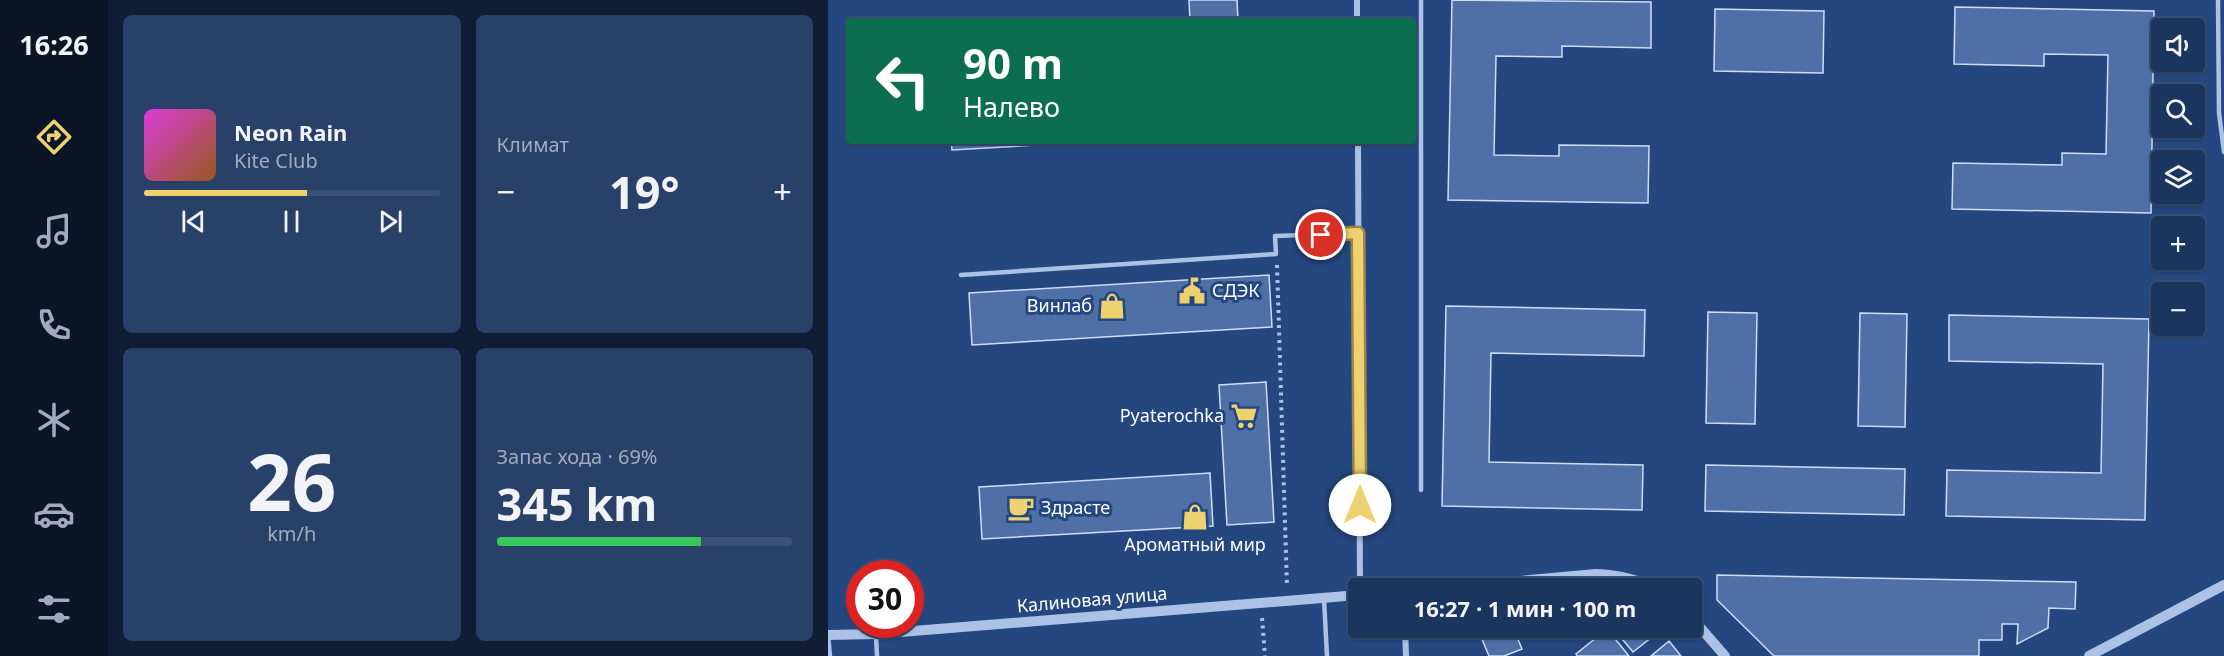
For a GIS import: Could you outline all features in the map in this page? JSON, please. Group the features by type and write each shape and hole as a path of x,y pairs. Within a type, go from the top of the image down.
{"street":[{"path":"1357,0 1357,18"},
{"path":"1358,144 1360,578"},
{"path":"1552,578 1596,574 1628,578"},
{"path":"2093,655 2224,585"},
{"name":"Калиновая улица","path":"924,630 1348,596"},
{"path":"1702,630 1725,656"},
{"name":"Калиновая улица","path":"828,635 846,635"},
{"path":"1405,638 1406,656"}],"lane":[{"path":"1421,0 1421,490"},
{"path":"2218,0 2219,113 2224,152"},
{"path":"961,275 1276,254 1275,236 1358,233"},
{"path":"1324,598 1327,656"},
{"path":"828,635 830,656"},
{"path":"876,638 878,656"}],"path":[{"path":"1276,254 1287,587 1297,586"},
{"path":"1262,618 1264,656"}],"building":[{"path":"1189,0 1237,0 1238,18 1190,18"},
{"path":"1452,0 1651,2 1651,48 1562,46 1562,57 1496,56 1494,155 1559,156 1559,145 1649,146 1648,203 1448,200"},
{"path":"1955,7 2154,11 2154,18 2151,18 2151,72 2153,72 2153,84 2151,84 2151,213 1952,209 1953,163 2062,165 2062,153 2106,154 2108,55 2044,54 2044,66 1954,64"},
{"path":"1715,9 1824,11 1823,73 1714,71"},
{"path":"951,144 1055,144 952,150"},
{"path":"1269,275 1272,327 972,345 969,293"},
{"path":"1446,306 1645,310 1644,356 1491,353 1489,462 1643,465 1642,510 1442,506"},
{"path":"1708,312 1757,313 1755,424 1706,423"},
{"path":"1860,313 1907,314 1905,427 1858,426"},
{"path":"1949,315 2149,319 2145,520 1946,516 1947,470 2101,473 2103,364 1949,361"},
{"path":"1266,382 1274,522 1227,525 1219,385"},
{"path":"1706,465 1905,469 1904,515 1705,511"},
{"path":"1210,473 1213,526 982,539 979,487"},
{"path":"1717,575 2076,582 2075,609 2049,608 2048,628 2017,644 2018,624 2002,624 2002,640 1979,640 1979,655 1977,656 1774,656 1717,600"},
{"path":"1481,638 1518,638 1522,649 1504,656 1489,656"},
{"path":"1596,638 1614,638 1629,656 1577,656 1576,654"},
{"path":"1621,638 1651,638 1633,652"},
{"path":"1669,641 1681,656 1651,656"}],"place":[{"name":"СДЭК","path":"1192,291"},
{"name":"Винлаб","path":"1112,306"},
{"name":"Pyaterochka","path":"1244,416"},
{"name":"Здрасте","path":"1021,508"},
{"name":"Ароматный мир","path":"1195,517"}],"route":[{"path":"1321,235 1358,233 1360,505"}]}
